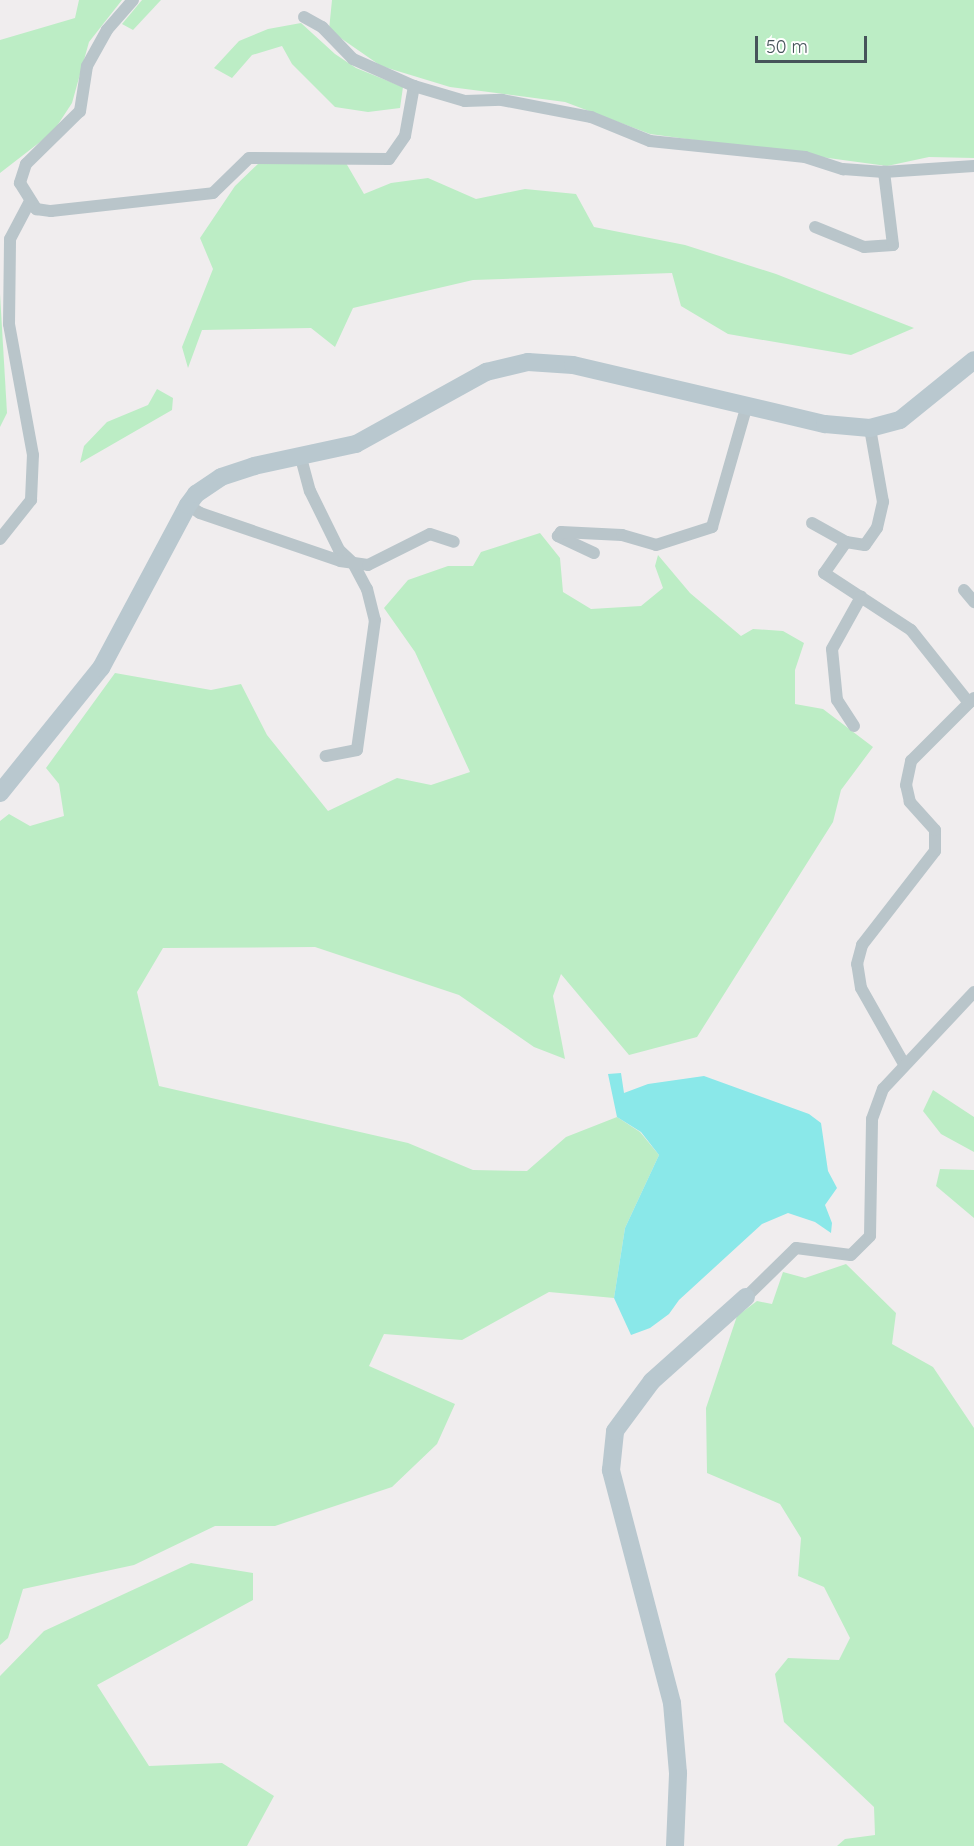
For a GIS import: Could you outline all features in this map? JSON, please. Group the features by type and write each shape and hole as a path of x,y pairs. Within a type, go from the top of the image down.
{"street":[{"path":"133,0 107,30 87,66 80,111 26,164 20,183 29,203 36,209 51,211 213,194 249,158 389,159 405,136 414,86"},
{"path":"304,17 322,27 353,60 414,86 465,100 502,100 591,117 650,141 805,157 843,169 884,172 974,166"},
{"path":"815,227 864,247 893,245 884,172"},
{"path":"0,539 31,500 33,455 9,324 10,239 29,203"},
{"path":"0,793 101,668 188,505 196,494 221,477 254,466 300,459 356,444 486,372 528,362 573,365 825,424 870,428 900,420 974,360"},
{"path":"594,553 558,536 561,532 622,535 656,545 712,527 747,405"},
{"path":"812,523 846,542 865,545 877,528 883,502 870,428"},
{"path":"300,459 309,491 339,550 353,563 367,589 375,620 357,750 326,756"},
{"path":"188,505 200,513 353,563 368,565 430,534 454,542"},
{"path":"846,542 824,573 911,630 971,700 911,761 906,785 910,802 934,830 935,850 862,945 857,964 861,988 904,1064"},
{"path":"964,590 974,602"},
{"path":"854,726 837,700 832,649 861,597"},
{"path":"675,1846 678,1773 672,1703 611,1470 615,1431 652,1381 746,1297 796,1248 850,1255 870,1236 872,1119 883,1089 904,1064 920,1054 974,992"}],"green space":[{"path":"79,0 122,0 89,42 72,103 53,132 0,173 0,40 75,18"},
{"path":"142,0 161,0 133,30 122,24"},
{"path":"332,0 974,0 974,158 929,157 887,166 650,134 565,102 450,87 381,66 329,30"},
{"path":"301,23 335,54 356,68 403,87 400,108 368,112 335,107 292,64 282,46 252,55 232,78 214,68 239,41 268,29"},
{"path":"260,162 346,163 364,194 391,183 428,178 476,199 525,189 576,194 594,227 685,245 776,274 914,328 851,355 728,334 681,306 672,273 473,280 353,308 335,347 311,328 202,330 188,368 182,347 213,269 200,238 235,186"},
{"path":"0,294 7,413 0,427"},
{"path":"157,389 173,398 172,410 80,463 84,446 107,422 148,405"},
{"path":"540,533 560,558 563,592 591,609 641,606 663,588 655,566 658,555 690,593 741,636 753,629 783,631 804,643 795,670 795,704 823,709 873,747 841,790 833,822 697,1037 629,1055 561,974 553,996 565,1059 534,1047 459,995 315,947 163,948 137,992 159,1086 408,1143 473,1170 527,1171 566,1137 617,1117 640,1132 659,1155 625,1228 614,1298 549,1292 462,1340 384,1334 369,1366 455,1404 437,1444 392,1487 275,1526 215,1526 134,1565 23,1589 8,1638 0,1645 0,821 9,814 30,826 64,816 59,784 46,768 115,673 211,690 241,684 267,735 328,811 397,778 431,785 470,772 415,652 384,608 408,580 448,566 473,566 481,552"},
{"path":"933,1090 974,1117 974,1152 941,1134 923,1111"},
{"path":"940,1169 974,1170 974,1218 936,1186"},
{"path":"846,1264 896,1313 892,1344 933,1367 974,1428 974,1846 837,1846 845,1839 875,1835 874,1807 784,1722 775,1674 788,1658 839,1660 850,1638 824,1587 798,1576 801,1538 780,1504 707,1473 706,1408 737,1316 757,1301 772,1304 783,1272 805,1278"},
{"path":"191,1563 253,1573 253,1600 97,1685 149,1766 222,1763 274,1796 247,1846 0,1846 0,1676 44,1631"}],"water":[{"path":"621,1073 624,1093 648,1084 704,1076 809,1114 821,1123 828,1171 837,1188 825,1205 832,1223 831,1233 815,1222 788,1213 762,1224 679,1300 669,1314 650,1328 631,1335 614,1298 625,1228 659,1155 641,1132 617,1117 608,1074"}]}
